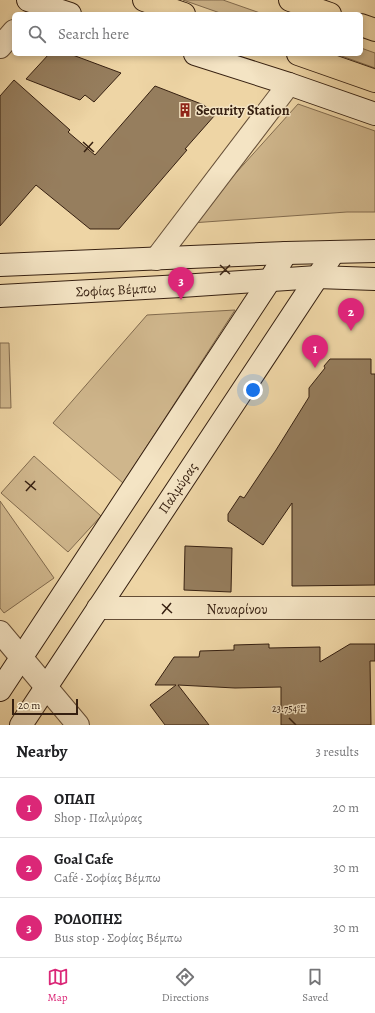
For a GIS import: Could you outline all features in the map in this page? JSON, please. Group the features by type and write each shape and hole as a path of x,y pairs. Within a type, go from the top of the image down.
{"main road":[{"path":"144,0 178,12"},
{"path":"290,0 324,12"},
{"path":"31,6 60,12"},
{"path":"363,26 375,30"},
{"path":"0,47 12,33"},
{"path":"201,56 289,84 375,114"},
{"path":"304,56 375,81"},
{"path":"156,259 289,84"},
{"name":"Σοφίας Βέμπω","path":"0,265 286,253 375,251"},
{"name":"Παλμύρας","path":"21,725 334,252"},
{"path":"0,690 270,280 286,253"},
{"name":"Σοφίας Βέμπω","path":"0,296 317,277 375,279"},
{"name":"Ναυαρίνου","path":"98,608 375,608"},
{"path":"0,632 78,725"}],"shaded area":[{"path":"183,0 223,0 257,12 217,12"},
{"path":"363,49 375,53 375,68 342,56 363,56"},
{"path":"298,104 375,131 375,212 347,212 191,223"},
{"path":"235,310 123,483 53,423 147,315"},
{"path":"0,343 9,343 11,408 0,408"},
{"path":"34,456 101,516 68,552 1,493"},
{"path":"0,501 54,578 4,613 0,608"}],"building":[{"path":"47,56 75,56 121,73 94,102 85,95 80,100 26,79"},
{"path":"14,80 70,130 68,132 95,155 155,86 204,105 215,115 119,229 90,229 36,185 0,226 0,96"},
{"path":"330,359 371,359 371,374 375,374 375,585 292,586 292,503 263,545 228,521 228,514 240,496 244,498 276,450 309,397 309,388 325,368 324,366"},
{"path":"185,546 232,548 231,592 184,590"},
{"path":"269,644 269,648 320,647 320,662 350,644 375,644 375,661 370,661 371,725 281,725 281,687 235,688 178,685 209,725 165,725 150,705 176,685 155,685 174,657 199,657 200,651 234,650 234,645"}],"place":[{"name":"Security Station","path":"185,110"},
{"name":"ΡΟΔΟΠΗΣ","path":"181,300"},
{"name":"Goal Cafe","path":"351,331"},
{"name":"ΟΠΑΠ","path":"315,368"}]}
